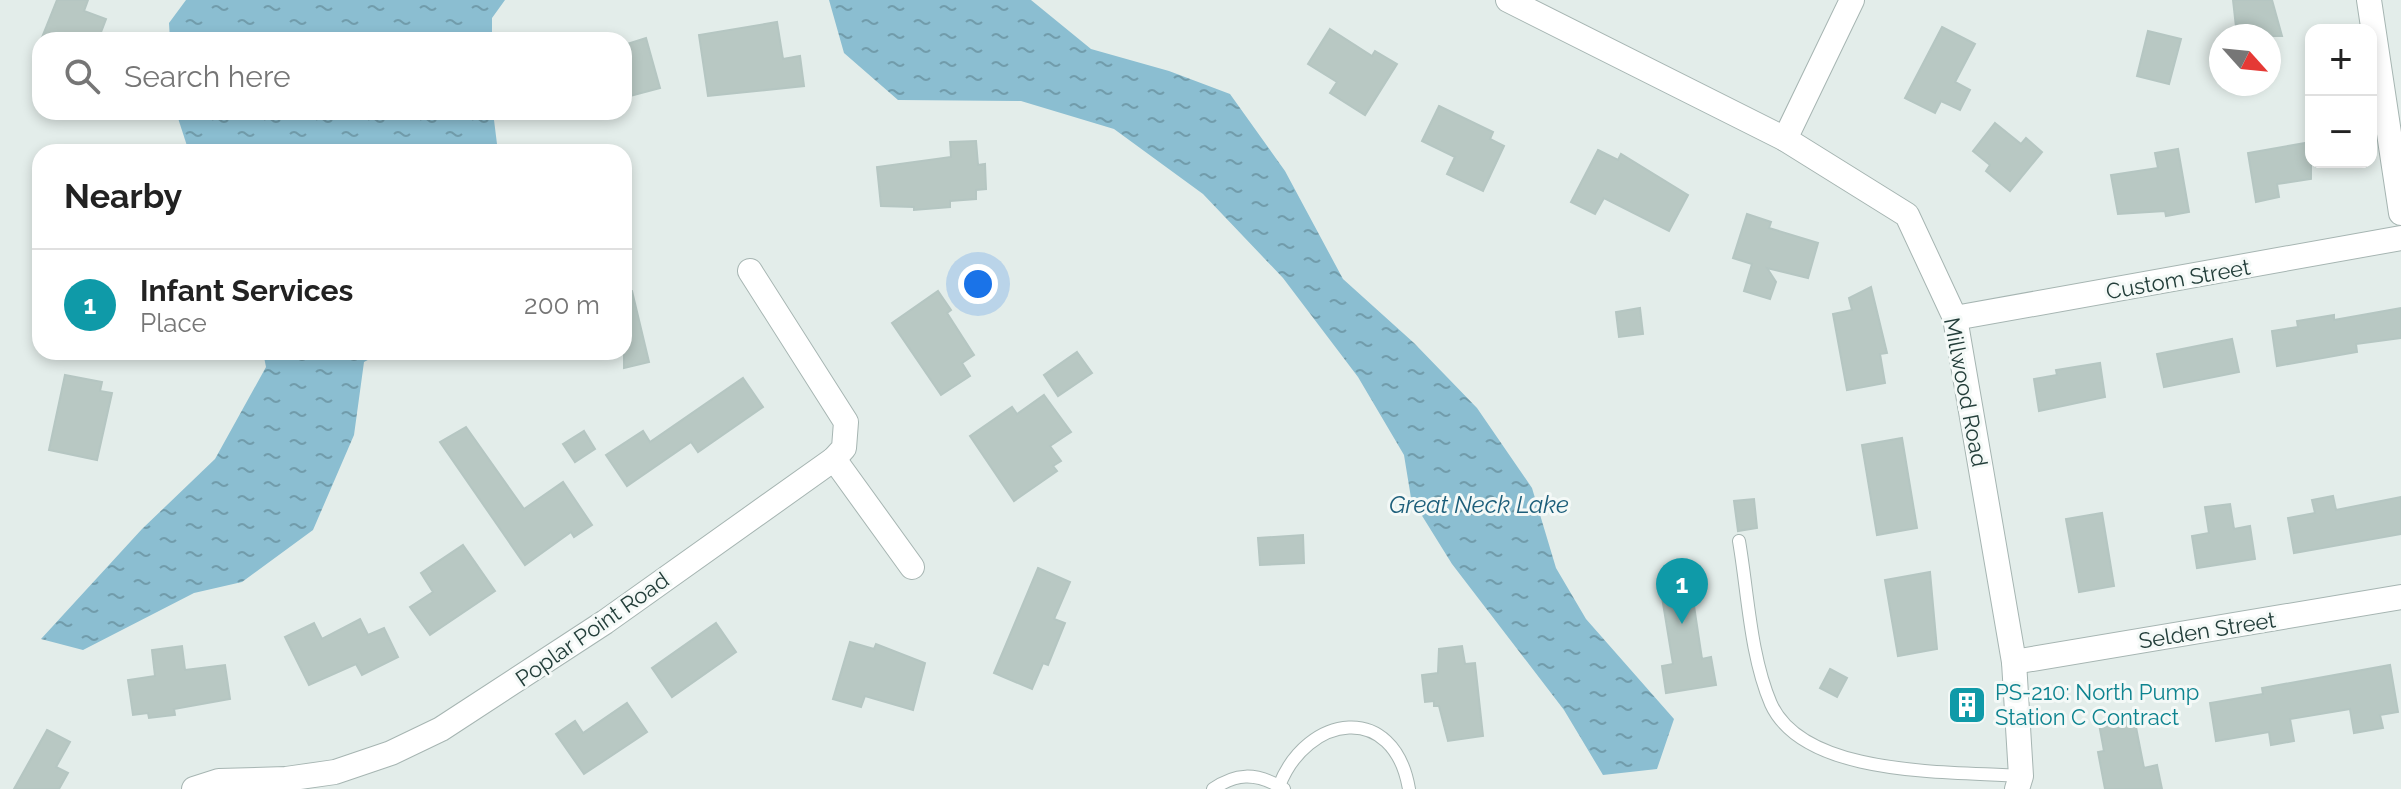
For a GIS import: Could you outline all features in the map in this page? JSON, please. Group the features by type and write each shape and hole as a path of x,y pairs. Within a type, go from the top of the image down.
{"street":[{"name":"Millwood Road","path":"1508,0 1785,139 1907,215 1955,318 2014,662 2019,783"},
{"path":"1785,139 1852,0"},
{"path":"2369,0 2401,213"},
{"name":"Custom Street","path":"1955,318 2401,238"},
{"path":"750,271 846,422 844,448 834,459 912,567"},
{"name":"Poplar Point Road","path":"194,789 219,781 337,780 391,753 470,712 834,459"},
{"name":"Selden Street","path":"2014,662 2401,597"}],"lane":[{"path":"1739,541 1762,677 1772,706 1786,725 1804,739 1838,755 1872,764 2019,783"},
{"path":"1213,789 1223,782 1250,775 1282,788 1286,768 1299,750 1316,738 1351,725 1386,739 1398,755 1409,789"}],"water":[{"path":"186,0 505,0 492,18 492,32 170,32 169,23"},
{"name":"Great Neck Lake","path":"829,0 1031,0 1091,49 1169,71 1230,94 1285,171 1343,279 1414,343 1477,408 1532,488 1556,568 1586,619 1674,719 1657,769 1603,775 1564,710 1452,564 1411,498 1404,455 1358,377 1283,278 1203,194 1114,129 1021,101 898,100 844,53"},
{"path":"179,120 494,120 497,144 186,144"},
{"path":"265,360 368,360 364,362 354,435 313,530 242,582 194,593 83,650 41,639 142,529 215,459 266,367"}],"building":[{"path":"57,0 88,0 84,11 106,19 101,32 44,32"},
{"path":"2233,0 2272,0 2279,24 2236,24"},
{"path":"777,22 783,59 800,56 804,86 708,96 699,35"},
{"path":"1942,27 1975,44 1955,82 1970,90 1960,110 1941,101 1935,113 1905,98"},
{"path":"1330,29 1372,56 1375,51 1397,64 1365,115 1330,93 1337,82 1308,64"},
{"path":"2148,31 2181,39 2169,84 2137,76"},
{"path":"646,38 660,88 632,95 632,42"},
{"path":"1439,106 1493,132 1490,139 1504,146 1483,191 1447,174 1455,157 1422,141"},
{"path":"1995,123 2021,144 2026,138 2042,152 2010,191 1986,171 1990,165 1973,151"},
{"path":"976,141 978,165 985,164 986,189 976,190 976,199 950,201 950,207 914,210 914,207 881,206 877,167 951,157 950,142"},
{"path":"2305,143 2305,168 2311,168 2311,179 2277,184 2279,197 2256,202 2248,153"},
{"path":"2178,149 2189,212 2166,216 2165,211 2118,214 2111,175 2158,168 2155,153"},
{"path":"1598,150 1618,160 1621,154 1688,195 1669,231 1604,198 1595,214 1571,202"},
{"path":"1747,214 1771,222 1769,228 1818,243 1808,278 1767,268 1776,282 1770,299 1744,291 1752,264 1733,258"},
{"path":"1871,287 1887,353 1880,354 1885,383 1847,390 1833,314 1852,310 1849,298"},
{"path":"632,291 649,362 624,368 624,360 632,360"},
{"path":"938,291 951,310 947,313 974,355 962,363 970,376 941,395 892,323"},
{"path":"1640,308 1643,334 1619,337 1616,312"},
{"path":"2401,308 2401,338 2356,344 2357,352 2277,366 2272,331 2298,327 2297,321 2334,315 2334,320"},
{"path":"2232,339 2239,372 2164,387 2157,354"},
{"path":"1077,352 1092,373 1058,396 1044,375"},
{"path":"2100,363 2105,397 2039,411 2034,379 2057,375 2056,370"},
{"path":"65,375 102,382 100,391 112,393 97,460 49,450"},
{"path":"743,378 763,407 698,452 691,442 627,486 606,455 643,431 650,442"},
{"path":"1044,395 1071,432 1050,446 1061,461 1053,466 1057,471 1014,501 970,436 1012,407 1017,414"},
{"path":"466,427 524,509 563,482 592,525 574,537 571,532 525,565 440,442"},
{"path":"584,431 595,449 575,462 563,444"},
{"path":"1902,438 1917,528 1877,535 1862,445"},
{"path":"2333,496 2336,510 2401,497 2401,534 2294,553 2288,518 2315,513 2312,500"},
{"path":"1754,499 1757,528 1738,531 1734,501"},
{"path":"2230,504 2234,529 2250,526 2255,559 2197,568 2192,536 2209,533 2205,507"},
{"path":"2102,513 2114,586 2079,592 2066,519"},
{"path":"1303,535 1304,563 1260,565 1258,538"},
{"path":"463,545 495,591 430,635 410,607 433,592 421,573"},
{"path":"1038,568 1070,582 1054,619 1065,623 1048,665 1043,663 1032,689 994,673"},
{"path":"1930,572 1937,649 1898,656 1885,580"},
{"path":"1691,586 1702,659 1711,657 1716,685 1666,693 1662,666 1673,664 1661,591"},
{"path":"360,619 368,635 384,628 398,657 362,675 356,664 309,685 285,637 314,623 322,639"},
{"path":"716,623 736,652 672,697 652,668"},
{"path":"850,642 874,649 876,644 925,663 913,710 865,696 861,707 833,699"},
{"path":"182,646 185,670 225,665 230,699 174,709 175,715 149,718 148,713 133,715 128,680 155,676 152,650"},
{"path":"1462,646 1465,664 1475,663 1483,736 1448,741 1439,706 1434,706 1434,701 1425,702 1422,675 1438,673 1439,649"},
{"path":"2390,665 2398,712 2380,715 2383,728 2354,733 2350,709 2290,719 2294,741 2271,745 2269,732 2216,741 2210,703 2263,694 2262,688"},
{"path":"1830,669 1847,678 1837,697 1820,688"},
{"name":"PS-210: North Pump Station C Contract","path":"1976,693 1979,714 1959,718 1956,697"},
{"path":"627,703 647,732 584,774 556,734 575,721 583,733"},
{"path":"2134,717 2144,768 2157,765 2162,789 2105,789 2098,752 2104,751 2099,724"},
{"path":"47,730 70,742 56,767 68,773 59,789 14,789"}],"place":[{"name":"Infant Services","path":"1682,624"},
{"name":"PS-210: North Pump Station C Contract","path":"1967,705"}]}
